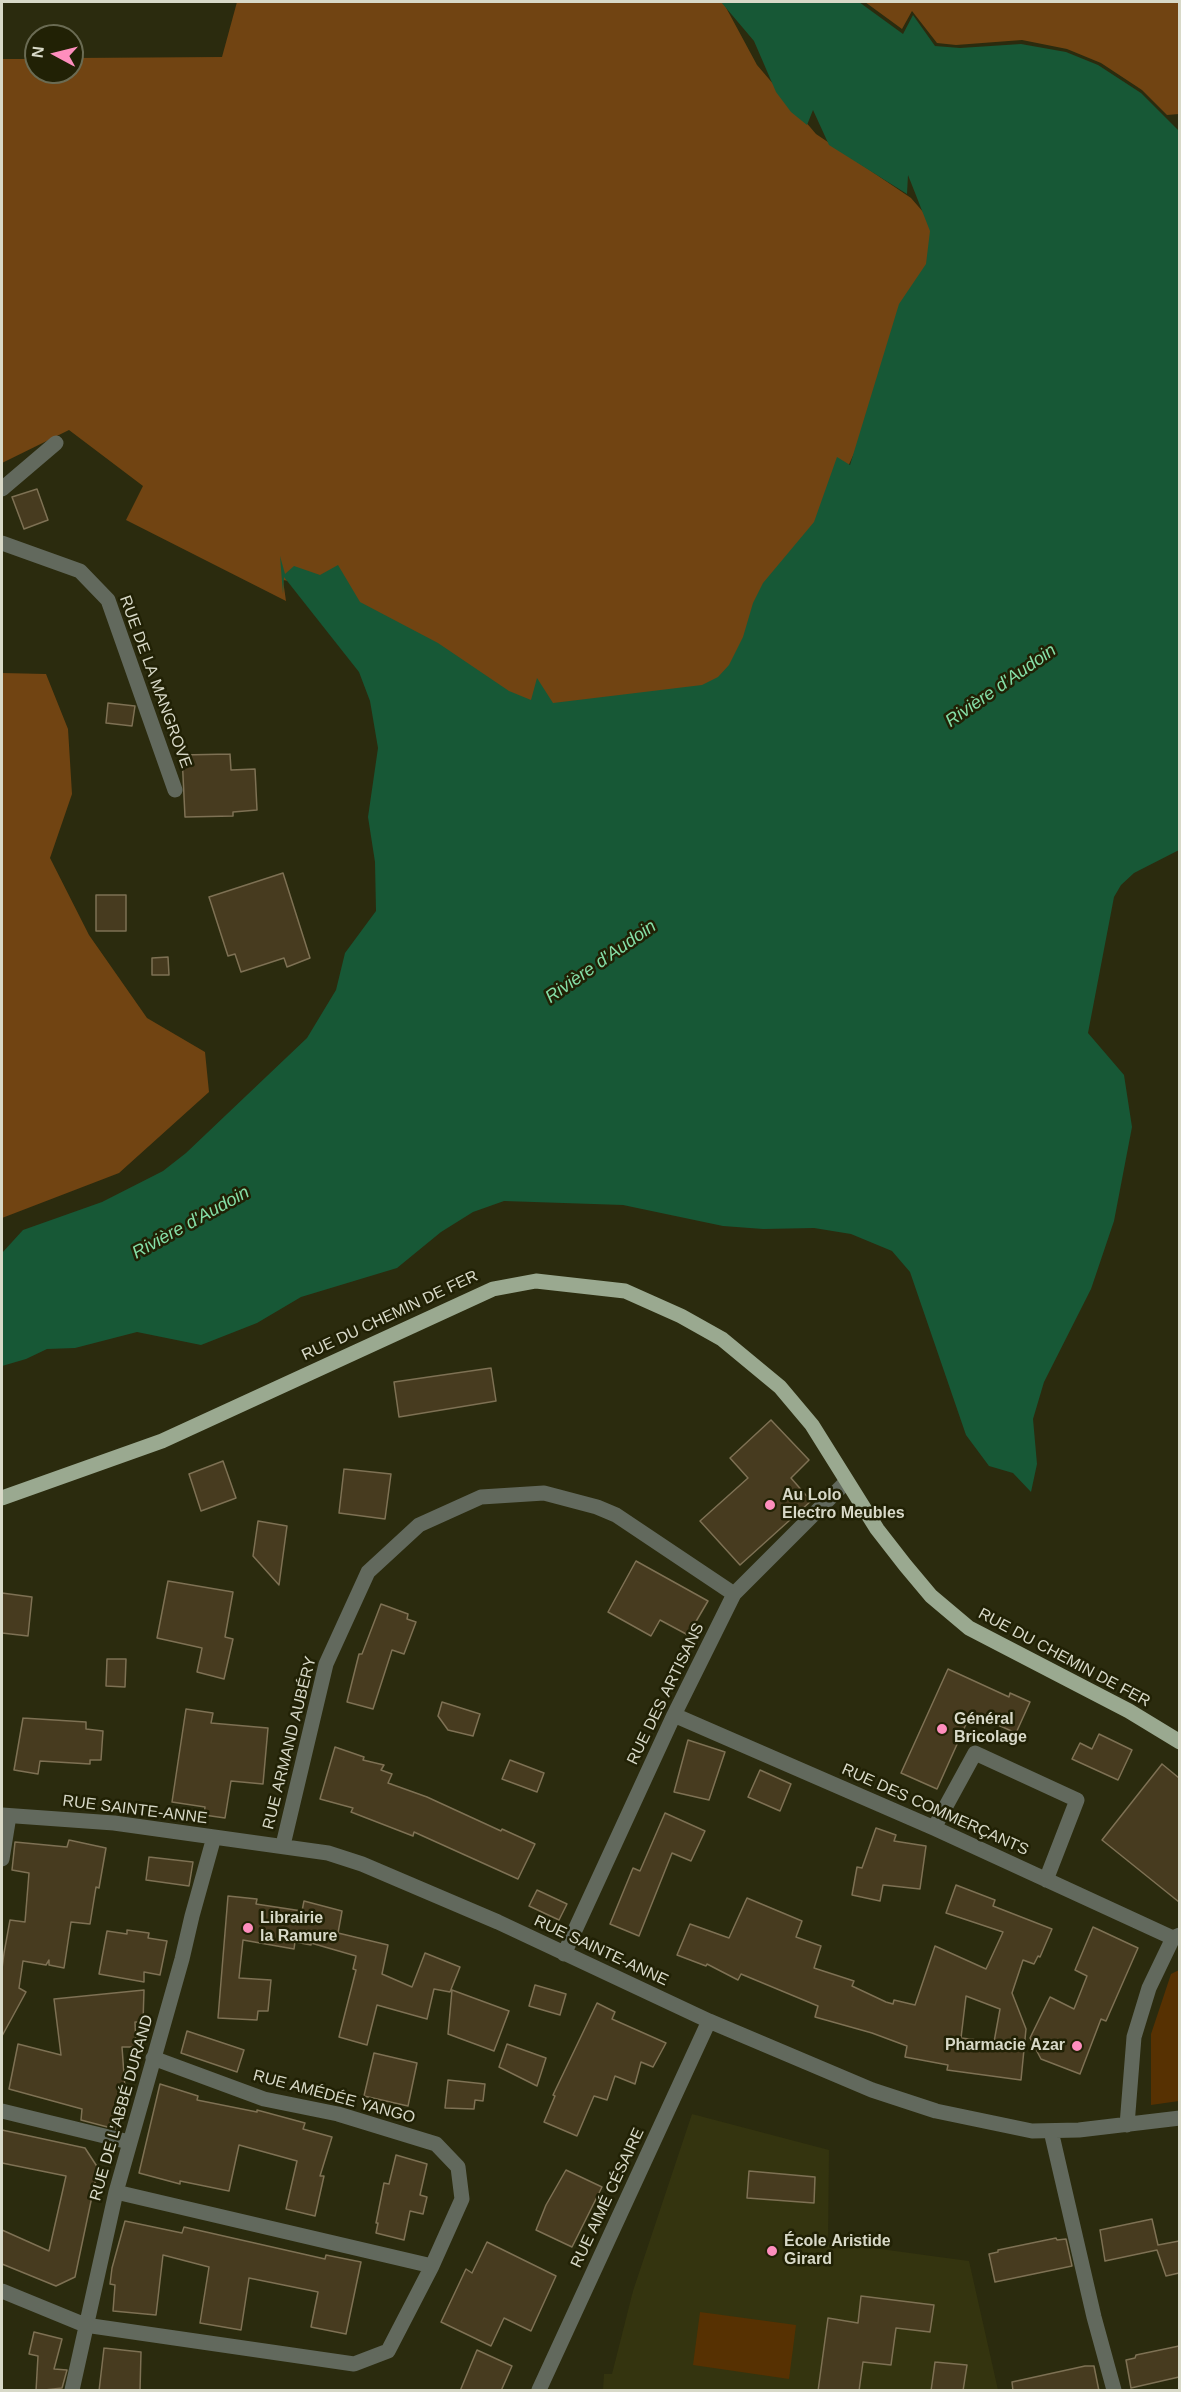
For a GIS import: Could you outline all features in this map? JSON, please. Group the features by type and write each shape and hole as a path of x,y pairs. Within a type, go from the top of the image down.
{"main road":[{"name":"RUE DU CHEMIN DE FER","path":"2,1498 162,1441 493,1289 536,1281 625,1290 681,1316 722,1339 780,1387 812,1425 877,1529 911,1573 931,1596 969,1628 1129,1711 1179,1742"}],"street":[{"path":"2,489 56,443"},
{"name":"RUE DE LA MANGROVE","path":"2,543 80,571 108,600 175,790"},
{"name":"RUE DES ARTISANS","path":"564,1954 674,1715 734,1594 846,1482"},
{"name":"RUE ARMAND AUBÉRY","path":"283,1845 326,1664 368,1572 419,1525 481,1497 544,1493 597,1507 616,1515 734,1594"},
{"name":"RUE DES COMMERÇANTS","path":"674,1715 934,1828 1176,1937"},
{"path":"934,1828 975,1754 1077,1800 1046,1880"},
{"path":"2,1859 5,1815"},
{"name":"RUE SAINTE-ANNE","path":"5,1815 114,1823 328,1853 362,1864 498,1922 709,2021 872,2090 936,2110 1032,2131 1127,2125 1179,2118"},
{"name":"RUE DE L'ABBÉ DURAND","path":"72,2391 116,2192 214,1837"},
{"path":"1127,2125 1134,2037 1149,1988 1176,1937"},
{"name":"RUE AIMÉ CÉSAIRE","path":"539,2391 709,2021"},
{"name":"RUE AMÉDÉE YANGO","path":"2,2291 85,2325 354,2364 388,2351 432,2266 462,2199 458,2167 436,2144 338,2114 264,2099 153,2058"},
{"path":"2,2111 129,2142"},
{"path":"1051,2130 1094,2317 1114,2391"},
{"path":"116,2192 432,2266"}],"shaded area":[{"path":"237,2 723,2 757,65 816,134 911,198 950,243 841,482 734,686 661,705 541,703 479,691 341,590 283,580 286,601 126,520 143,486 69,430 2,463 2,59 24,59 24,84 84,84 84,58 222,57"},
{"path":"865,2 1179,2 1179,114 1167,115 1142,90 1101,63 1067,49 1022,40 956,45 937,43 912,11 902,29"},
{"path":"2,673 46,674 68,729 72,794 50,858 89,935 147,1018 205,1052 209,1092 119,1173 2,1218"},
{"path":"1179,1970 1179,2101 1151,2105 1151,2034 1171,1974"},
{"name":"École Aristide Girard","path":"692,2114 829,2150 828,2242 969,2261 998,2390 603,2390 604,2374 612,2374 633,2291"},
{"path":"700,2312 796,2325 789,2379 693,2365"}],"water":[{"name":"Rivière d'Audoin","path":"721,2 859,2 903,34 913,15 935,46 960,48 1021,44 1066,52 1098,65 1141,93 1179,131 1179,850 1134,873 1121,885 1114,897 1088,1033 1124,1075 1132,1127 1114,1221 1091,1289 1044,1382 1033,1419 1037,1464 1031,1492 1013,1473 989,1466 966,1435 910,1272 892,1251 851,1234 814,1228 763,1229 723,1226 623,1205 504,1201 473,1212 441,1232 397,1268 301,1297 257,1323 201,1345 137,1332 75,1348 47,1349 26,1359 2,1366 2,1253 23,1230 102,1202 163,1171 186,1153 307,1038 336,990 345,953 376,911 375,862 368,817 378,748 370,701 359,672 284,577 283,594 280,556 285,574 294,566 320,575 338,565 360,602 438,643 509,691 531,700 537,678 553,703 702,685 718,677 729,665 743,637 753,603 763,583 814,522 837,457 850,465 899,304 926,264 930,231 908,175 907,194 829,145 813,110 807,125 791,112 776,92 754,41"}],"building":[{"path":"37,489 48,520 24,529 12,497"},
{"path":"108,703 135,706 132,726 106,723"},
{"path":"230,754 231,770 255,769 257,810 233,812 233,816 185,817 182,755"},
{"path":"283,873 310,958 287,967 284,958 241,972 235,954 228,956 209,897"},
{"path":"96,895 126,895 126,931 96,931"},
{"path":"168,957 169,975 152,975 152,958"},
{"path":"491,1368 496,1401 399,1417 394,1382"},
{"path":"771,1420 809,1460 791,1478 811,1501 740,1565 700,1521 748,1478 730,1458"},
{"path":"223,1461 236,1498 201,1511 189,1474"},
{"path":"344,1469 391,1474 385,1519 339,1513"},
{"path":"258,1521 287,1526 279,1585 253,1556"},
{"path":"636,1561 708,1601 688,1635 660,1620 651,1636 608,1612"},
{"path":"168,1581 233,1592 225,1637 233,1639 224,1679 197,1672 202,1648 157,1638"},
{"path":"2,1593 32,1597 28,1636 2,1633"},
{"path":"381,1604 408,1614 407,1619 416,1622 404,1654 392,1650 373,1709 347,1702 359,1654 362,1654"},
{"path":"107,1659 126,1659 125,1687 106,1686"},
{"name":"Général Bricolage","path":"948,1669 1009,1697 1010,1693 1030,1702 1016,1733 971,1713 937,1789 901,1773"},
{"path":"442,1702 480,1714 473,1736 448,1730 438,1716"},
{"path":"186,1709 213,1713 211,1723 268,1728 263,1784 231,1781 225,1818 204,1815 205,1807 172,1802"},
{"path":"23,1718 86,1722 86,1729 103,1731 101,1760 90,1760 90,1764 40,1761 38,1774 14,1770"},
{"path":"1099,1734 1132,1750 1118,1780 1072,1759 1080,1743 1092,1749"},
{"path":"688,1740 725,1752 709,1800 674,1792"},
{"path":"335,1747 364,1757 363,1760 384,1765 381,1770 392,1774 388,1783 427,1797 535,1844 518,1879 414,1832 413,1836 351,1812 353,1808 320,1799"},
{"path":"510,1760 544,1773 537,1792 502,1779"},
{"path":"1162,1764 1179,1778 1179,1902 1102,1840"},
{"path":"760,1770 791,1784 780,1811 748,1797"},
{"path":"665,1813 705,1831 691,1861 672,1853 639,1936 610,1924 633,1868 640,1871"},
{"path":"876,1828 896,1835 894,1841 926,1846 920,1889 883,1885 880,1901 852,1895 857,1867 862,1868"},
{"path":"69,1840 106,1848 90,1924 71,1922 64,1968 49,1965 49,1960 46,1965 23,1961 19,1988 26,1992 2,2036 4,1953 10,1920 25,1922 29,1873 12,1870 15,1842 67,1847"},
{"path":"149,1857 193,1862 189,1886 146,1880"},
{"path":"956,1885 995,1900 993,1906 1052,1929 1040,1957 1038,1956 1034,1964 1023,1960 1012,1993 1026,2029 1021,2080 947,2070 948,2065 905,2057 907,2046 872,2033 815,2017 818,2006 741,1974 738,1980 707,1964 706,1966 677,1955 690,1924 729,1938 747,1898 802,1921 796,1937 821,1946 814,1968 854,1981 852,1986 886,2002 893,2004 894,2000 915,2005 935,1946 986,1969 1003,1932 946,1913","holes":["966,1996 1000,2009 994,2042 961,2038"]},
{"path":"537,1890 567,1904 559,1920 529,1906"},
{"path":"228,1896 257,1899 256,1904 302,1911 304,1901 342,1911 338,1933 388,1945 382,1974 412,1987 425,1953 460,1967 450,1992 434,1989 427,2019 377,2005 367,2045 339,2037 356,1970 353,1969 356,1956 311,1943 311,1945 295,1942 294,1949 243,1940 239,1978 271,1980 268,2011 258,2011 257,2020 218,2018"},
{"path":"1093,1927 1138,1948 1106,2021 1101,2019 1080,2074 1041,2059 1030,2038 1050,1997 1074,2009 1087,1976 1075,1970"},
{"path":"127,1930 149,1933 148,1938 167,1941 160,1975 144,1972 144,1982 99,1974 107,1931 127,1934"},
{"path":"535,1985 566,1994 560,2015 529,2006"},
{"path":"144,1990 143,2022 135,2022 136,2047 122,2047 126,2102 120,2103 115,2129 81,2120 82,2109 9,2089 18,2044 61,2055 54,1999"},
{"path":"452,1990 509,2011 494,2051 448,2034"},
{"path":"597,2003 615,2012 612,2019 666,2043 653,2067 641,2062 635,2084 615,2076 607,2100 594,2096 577,2136 544,2122 555,2096 553,2095"},
{"path":"187,2031 244,2050 237,2072 181,2053"},
{"path":"507,2044 546,2058 537,2086 499,2067"},
{"path":"374,2053 417,2063 408,2106 364,2096"},
{"path":"448,2080 485,2084 483,2101 475,2100 474,2109 445,2108"},
{"path":"160,2084 198,2096 197,2100 257,2112 257,2110 305,2123 303,2129 332,2137 320,2176 324,2176 315,2216 286,2209 297,2161 239,2145 229,2191 180,2181 180,2184 139,2173"},
{"path":"2,2130 85,2148 98,2168 75,2277 56,2286 2,2264 2,2230 49,2251 66,2176 2,2163"},
{"path":"396,2155 427,2164 420,2195 427,2197 423,2214 410,2211 404,2240 376,2233 384,2183 389,2184"},
{"path":"566,2170 602,2187 572,2247 536,2230 546,2205"},
{"path":"749,2171 815,2177 814,2203 747,2198"},
{"path":"1152,2219 1158,2245 1179,2241 1179,2273 1166,2276 1157,2250 1105,2261 1100,2230"},
{"path":"125,2221 182,2233 184,2227 325,2259 326,2255 361,2262 346,2334 311,2327 318,2292 249,2278 241,2330 200,2323 209,2267 163,2255 156,2315 113,2311 115,2285 110,2284 112,2268"},
{"path":"1056,2238 1057,2240 1066,2239 1072,2266 995,2282 989,2254 998,2252 998,2250"},
{"path":"487,2242 556,2276 531,2331 504,2318 491,2346 441,2322 466,2269 472,2273"},
{"path":"861,2296 934,2305 930,2332 896,2328 891,2365 863,2362 859,2391 818,2391 828,2318 858,2323"},
{"path":"34,2332 62,2339 54,2369 67,2370 62,2388 36,2391 38,2356 29,2354"},
{"path":"1179,2346 1179,2377 1131,2388 1126,2360 1135,2358 1136,2355"},
{"path":"104,2348 141,2352 140,2391 99,2391"},
{"path":"477,2350 512,2366 501,2391 460,2391"},
{"path":"935,2362 967,2365 963,2391 931,2391"},
{"path":"1094,2366 1099,2391 1013,2391 1012,2382"}],"place":[{"name":"Au Lolo Electro Meubles","path":"770,1505"},
{"name":"Général Bricolage","path":"942,1729"},
{"name":"Librairie la Ramure","path":"248,1928"},
{"name":"Pharmacie Azar","path":"1077,2046"},
{"name":"École Aristide Girard","path":"772,2251"}]}
